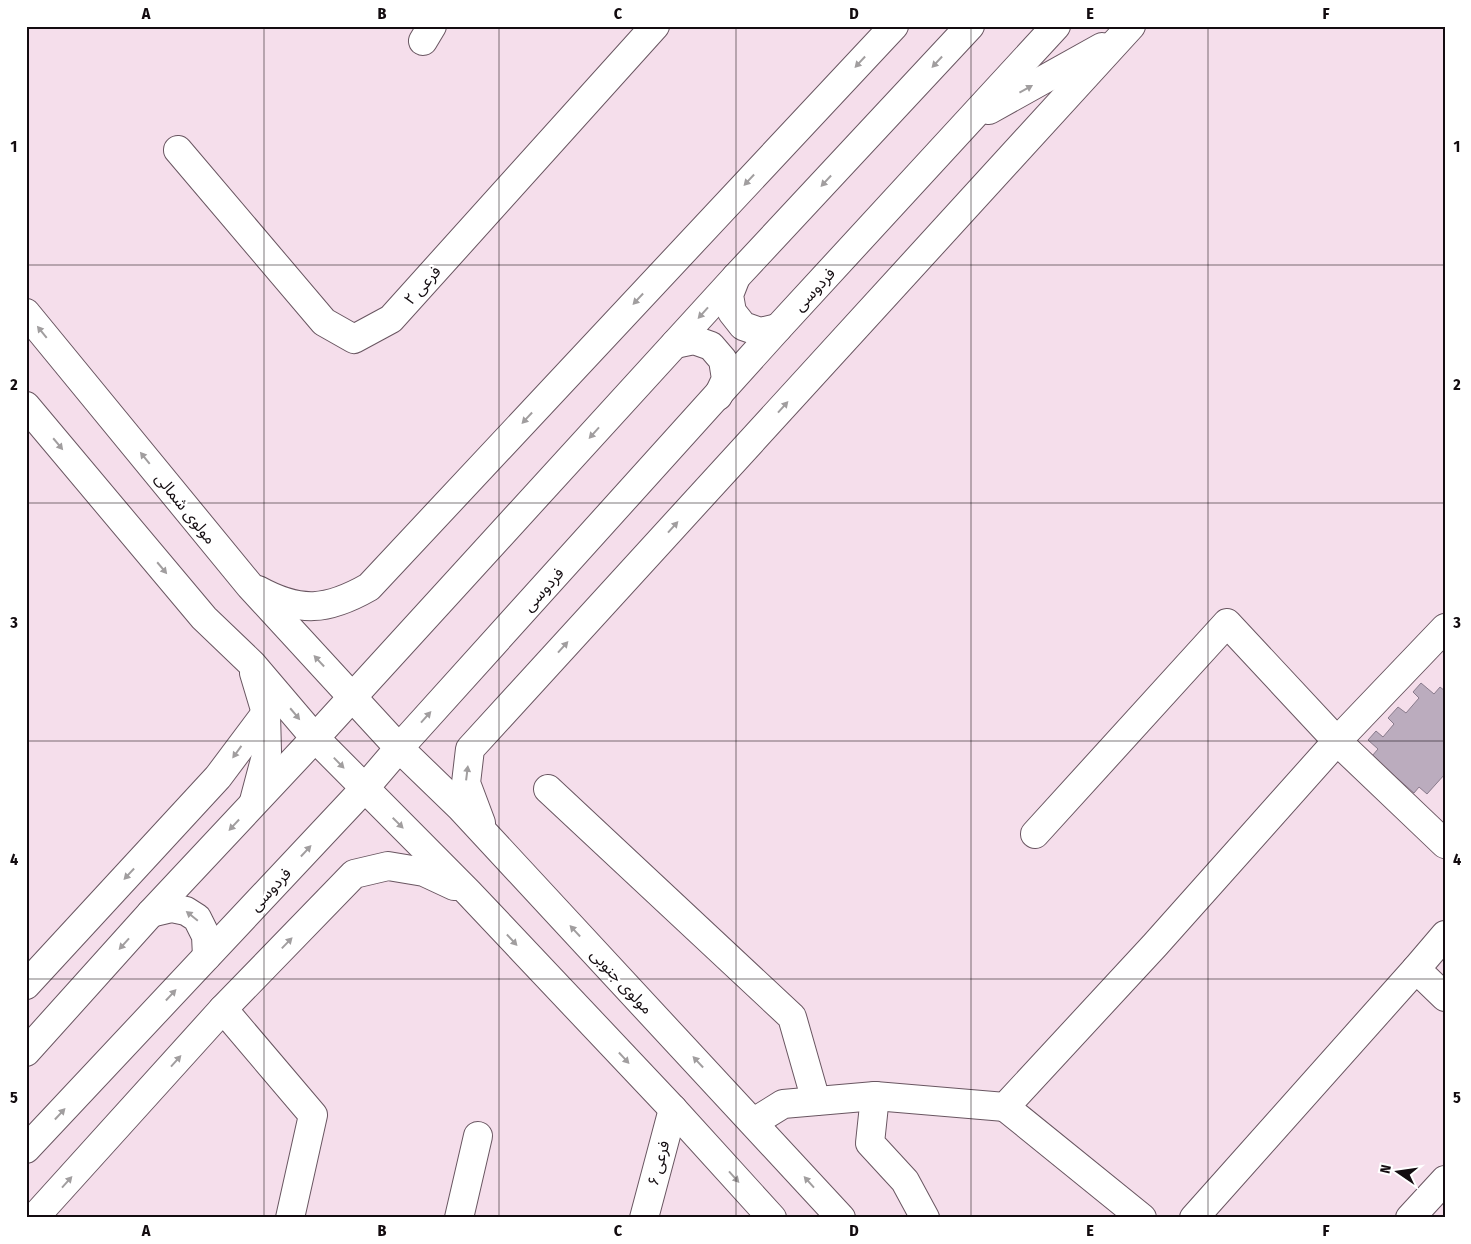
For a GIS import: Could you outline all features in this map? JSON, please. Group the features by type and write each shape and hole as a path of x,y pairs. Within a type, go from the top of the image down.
{"street":[{"name":"فرعی ۲","path":"178,150 324,322 354,339 391,319 655,26"},
{"path":"250,586 271,598 288,604 306,607 339,602 368,587 894,26"},
{"path":"26,1052 151,913 315,738 736,277 970,26"},
{"name":"فردوسی","path":"26,1149 364,789 398,748 778,328 1056,26"},
{"path":"968,122 1127,31"},
{"path":"486,836 466,783 470,749 1127,31"},
{"path":"736,277 729,294 732,312 744,326 760,332 778,328"},
{"name":"مولوی شمالی","path":"26,313 250,586 398,748"},
{"path":"675,344 694,340 711,346 723,360 726,379 718,396"},
{"path":"26,406 204,618 252,664 315,738 364,789 468,892 772,1218"},
{"path":"1035,834 1228,623 1337,741 1445,844"},
{"path":"1005,1107 1155,945 1337,741 1445,628"},
{"path":"252,664 266,713 267,752 253,804"},
{"path":"26,984 218,777 266,713"},
{"name":"مولوی جنوبی","path":"398,748 486,836 842,1218"},
{"path":"548,789 792,1016 816,1101"},
{"path":"35,1217 223,1008 354,874 388,866 424,872 468,892"},
{"path":"151,913 172,908 186,911 197,918 206,936 207,956"},
{"path":"1194,1218 1445,934"},
{"path":"1416,969 1445,996"},
{"path":"223,1008 313,1115 290,1218"},
{"path":"875,1096 870,1143 905,1181 925,1218"},
{"path":"754,1122 783,1104 875,1096 1005,1107 1142,1218"},
{"name":"فرعی ۶","path":"644,1218 672,1109"},
{"path":"459,1218 478,1136"},
{"path":"1410,1218 1445,1180"}],"building":[{"path":"1421,683 1434,694 1440,687 1445,691 1445,774 1427,794 1419,787 1414,793 1372,756 1378,749 1368,740 1376,731 1383,737 1394,724 1388,718 1398,707 1406,713 1419,698 1413,692"}]}
